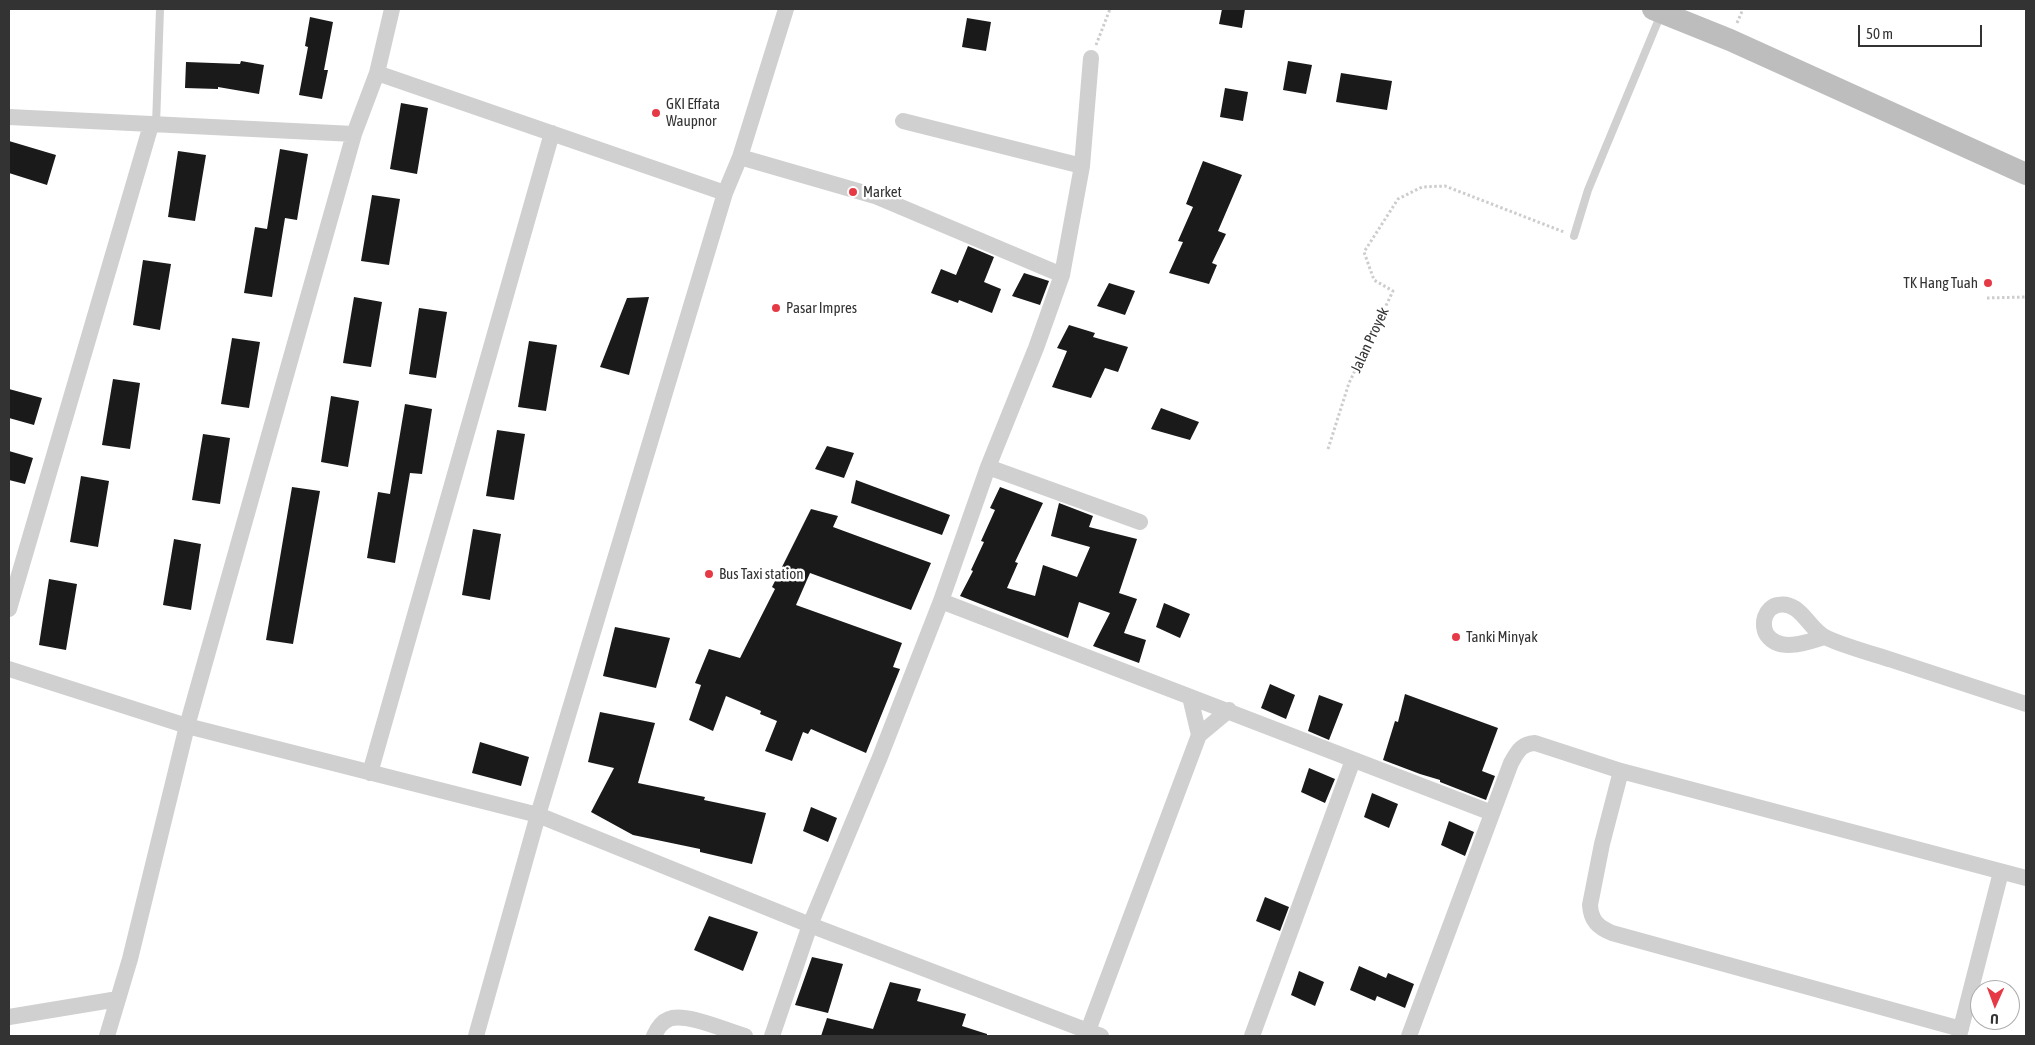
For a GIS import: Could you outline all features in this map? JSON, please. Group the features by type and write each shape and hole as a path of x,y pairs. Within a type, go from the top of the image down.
{"main road":[{"path":"1658,11 1730,40 2026,174"}],"street":[{"path":"107,1036 130,959 187,726 354,134 377,73 392,9"},
{"path":"476,1036 538,815 725,193 740,157 786,9"},
{"path":"772,1036 810,925 880,757 941,600 988,467 1036,348 1062,275 1082,166 1091,58"},
{"path":"377,73 725,193"},
{"path":"9,117 354,134"},
{"path":"903,121 1082,166"},
{"path":"9,609 154,125"},
{"path":"370,773 552,133"},
{"path":"740,157 875,196 1062,275"},
{"path":"988,467 1140,522"},
{"path":"941,600 1492,813"},
{"path":"1824,637 2026,704"},
{"path":"9,669 187,726 538,815 810,925 1092,1035 1199,735 1229,710"},
{"path":"1190,697 1199,735"},
{"path":"1409,1036 1511,763 1519,749 1527,744 1535,743 1621,771 2026,878"},
{"path":"1252,1036 1353,760"},
{"path":"1621,771 1602,844 1590,905 1590,914 1594,922 1601,928 1612,933 1960,1033 2001,872"},
{"path":"9,1017 118,999"},
{"path":"654,1036 662,1023 670,1018 682,1017 744,1036"}],"lane":[{"path":"154,125 160,9"},
{"path":"1574,236 1588,190 1658,11"}],"path":[{"path":"1091,58 1110,9"},
{"name":"Jalan Proyek","path":"1328,449 1350,383 1393,291 1374,280 1364,252 1398,199 1422,187 1445,186 1574,236"},
{"path":"1987,298 2026,297"}],"building":[{"path":"1222,9 1245,9 1242,28 1219,24"},
{"path":"310,17 333,22 324,70 328,70 322,99 299,95 308,47 305,46"},
{"path":"967,18 991,22 986,51 962,47"},
{"path":"241,61 264,65 259,94 218,87 218,89 185,88 186,62 240,64"},
{"path":"1288,61 1312,65 1306,94 1283,90"},
{"path":"1341,73 1392,81 1387,110 1336,102"},
{"path":"1225,88 1248,92 1243,121 1220,117"},
{"path":"401,103 428,108 417,174 390,169"},
{"path":"9,141 56,155 47,185 9,173"},
{"path":"280,149 308,154 297,220 285,218 272,297 244,293 255,227 267,229"},
{"path":"178,151 206,155 195,221 168,217"},
{"path":"1203,161 1242,175 1218,231 1226,234 1212,263 1217,265 1209,284 1169,273 1183,242 1178,241 1193,207 1186,204"},
{"path":"372,195 400,199 389,265 361,261"},
{"path":"968,246 994,257 984,282 1001,289 992,313 959,300 958,303 931,293 941,269 956,275"},
{"path":"143,260 171,264 160,330 133,325"},
{"path":"1024,273 1049,281 1040,305 1012,296"},
{"path":"1109,283 1135,291 1125,315 1097,306"},
{"path":"354,297 382,302 371,367 343,363"},
{"path":"649,297 629,375 600,367 627,298"},
{"path":"419,308 447,312 436,378 409,374"},
{"path":"1069,325 1095,333 1093,337 1128,347 1118,372 1105,368 1091,398 1052,387 1067,351 1057,348"},
{"path":"232,338 260,342 249,408 221,404"},
{"path":"529,341 557,345 546,411 518,407"},
{"path":"113,379 140,383 130,449 102,445"},
{"path":"9,389 42,398 34,425 9,418"},
{"path":"331,396 359,401 348,467 321,462"},
{"path":"405,404 432,409 422,474 410,473 395,563 367,558 378,492 390,494"},
{"path":"1161,408 1199,422 1190,440 1151,429"},
{"path":"497,430 525,434 514,500 486,496"},
{"path":"203,434 230,438 220,504 192,500"},
{"path":"827,446 854,453 844,478 815,469"},
{"path":"9,451 33,458 25,484 9,480"},
{"path":"81,476 109,481 98,547 70,542"},
{"path":"856,480 950,515 942,535 851,503"},
{"path":"292,487 320,491 293,644 266,640"},
{"path":"1000,487 1043,503 1015,562 1018,563 1007,588 1035,596 1043,565 1077,577 1090,547 1051,536 1059,503 1093,516 1089,527 1137,539 1119,593 1137,599 1124,633 1146,640 1139,663 1093,646 1110,613 1079,602 1068,638 960,596 973,571 971,570 984,542 981,541 995,510 990,508"},
{"path":"811,509 838,516 833,527 931,563 911,610 810,573 796,605 902,643 893,667 900,669 866,753 811,729 808,734 803,732 792,761 765,751 777,721 760,714 761,711 726,696 713,731 689,720 701,685 695,683 709,649 740,658 775,589 772,587"},
{"path":"473,529 501,534 490,600 462,595"},
{"path":"174,539 201,544 191,610 163,605"},
{"path":"49,579 77,584 66,650 39,645"},
{"path":"1164,603 1190,614 1180,638 1156,627"},
{"path":"615,627 670,638 656,688 603,676"},
{"path":"1270,684 1295,695 1286,719 1261,708"},
{"path":"1405,694 1498,728 1482,771 1495,776 1486,800 1440,782 1440,780 1383,760 1395,721 1398,722"},
{"path":"1319,695 1343,704 1329,740 1308,731"},
{"path":"600,712 655,723 638,783 705,797 704,800 766,813 752,864 700,852 700,849 633,835 591,812 614,768 588,762"},
{"path":"480,742 529,757 521,786 472,773"},
{"path":"1309,768 1335,779 1325,803 1301,792"},
{"path":"1372,793 1398,804 1389,828 1364,817"},
{"path":"811,807 837,818 828,842 803,831"},
{"path":"1449,821 1474,832 1465,856 1441,845"},
{"path":"1265,897 1289,907 1280,931 1256,921"},
{"path":"709,916 758,932 743,971 694,950"},
{"path":"812,957 843,964 828,1013 795,1005"},
{"path":"1359,966 1386,978 1388,973 1414,984 1405,1008 1377,996 1375,1001 1350,990"},
{"path":"1299,971 1324,982 1315,1006 1291,995"},
{"path":"890,982 921,989 917,1001 966,1014 962,1026 987,1034 987,1036 821,1036 827,1018 873,1029"}],"place":[{"name":"GKI Effata Waupnor","path":"656,113"},
{"name":"Market","path":"853,192"},
{"name":"TK Hang Tuah","path":"1988,283"},
{"name":"Pasar Impres","path":"776,308"},
{"name":"Bus Taxi station","path":"709,574"},
{"name":"Tanki Minyak","path":"1456,637"}]}
